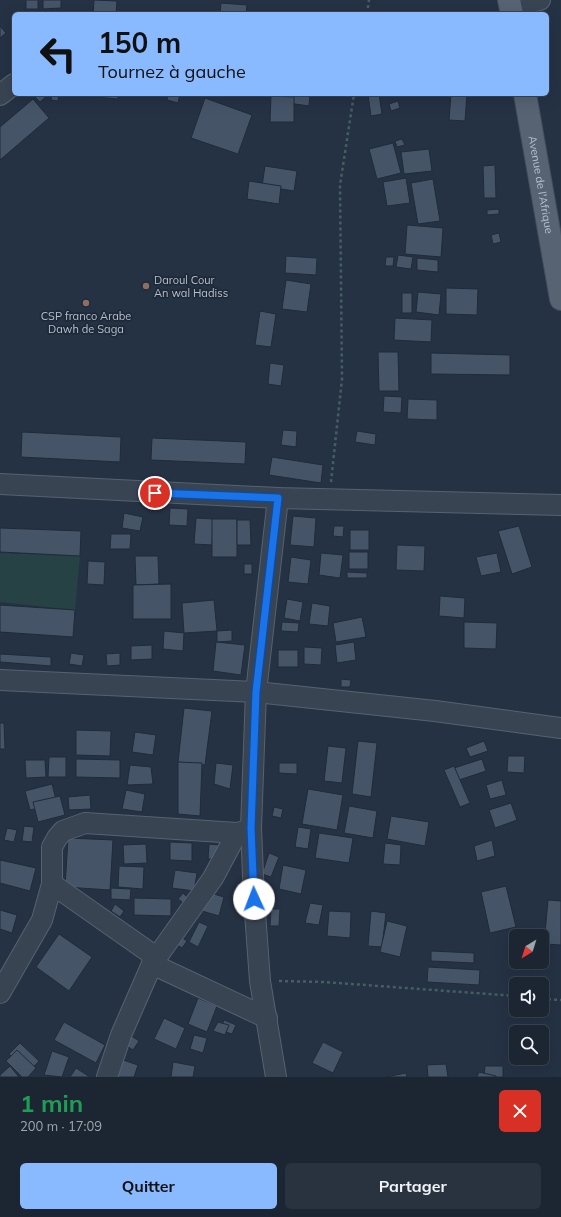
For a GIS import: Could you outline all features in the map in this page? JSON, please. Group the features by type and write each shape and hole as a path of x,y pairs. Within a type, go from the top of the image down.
{"main road":[{"name":"Avenue de l'Afrique","path":"525,96 561,299"}],"street":[{"path":"510,6 540,0"},
{"path":"0,95 12,86"},
{"path":"0,484 278,498 329,498 561,505"},
{"path":"276,1077 260,981 254,899 244,831 256,692 278,498"},
{"path":"0,680 256,692 435,711 561,728"},
{"path":"0,993 42,920 52,884 52,847 63,831 85,824 244,831"},
{"path":"107,1077 121,1035 154,961 213,878 244,831"},
{"path":"52,884 154,961 267,1018"}],"path":[{"path":"367,12 369,0"},
{"path":"329,498 342,379 340,185 354,96"},
{"path":"260,981 324,982 509,995"},
{"path":"549,999 561,1000"}],"green space":[{"path":"0,553 80,556 75,610 0,602"}],"building":[{"path":"26,0 38,0 38,9 26,9"},
{"path":"43,0 61,0 61,8 43,9"},
{"path":"94,0 117,1 116,12 93,12"},
{"path":"221,3 247,5 246,12 220,12"},
{"path":"0,26 6,33 0,38"},
{"path":"34,96 47,96 40,102"},
{"path":"52,96 59,96 58,101 51,100"},
{"path":"85,96 118,96 118,99"},
{"path":"168,96 180,96 178,103 167,100"},
{"path":"271,96 294,97 294,122 270,122"},
{"path":"289,96 310,96 309,106 288,103"},
{"path":"368,96 379,96 382,114 371,116"},
{"path":"451,96 467,96 465,121 449,120"},
{"path":"205,98 252,115 238,154 191,138"},
{"path":"33,99 49,118 0,160 0,127"},
{"path":"398,101 400,108 391,111 389,104"},
{"path":"402,139 405,145 397,147 395,141"},
{"path":"393,143 401,173 377,179 369,149"},
{"path":"429,149 432,171 404,174 401,152"},
{"path":"495,165 496,198 484,198 483,166"},
{"path":"265,166 297,171 294,191 262,186"},
{"path":"406,178 410,203 387,206 383,182"},
{"path":"433,179 440,221 418,224 411,183"},
{"path":"249,181 281,186 279,204 247,199"},
{"path":"499,209 499,214 487,215 487,210"},
{"path":"407,225 443,228 441,257 405,254"},
{"path":"499,233 501,242 493,244 491,235"},
{"path":"398,255 413,257 411,269 396,267"},
{"path":"286,256 317,258 316,275 285,273"},
{"path":"386,257 394,257 393,266 385,266"},
{"path":"417,258 438,260 438,272 417,270"},
{"path":"286,280 311,284 307,312 282,309"},
{"path":"446,288 478,289 477,315 446,314"},
{"path":"418,292 441,294 439,315 416,312"},
{"path":"402,293 412,293 412,313 402,313"},
{"path":"260,311 276,314 271,347 255,345"},
{"path":"395,318 432,320 431,342 394,340"},
{"path":"378,352 398,352 399,391 379,391"},
{"path":"431,353 510,355 510,375 431,374"},
{"path":"270,363 284,365 281,386 268,384"},
{"path":"384,396 402,397 401,413 383,412"},
{"path":"408,399 437,400 437,420 407,419"},
{"path":"283,430 297,431 296,447 281,445"},
{"path":"357,431 376,434 375,445 355,442"},
{"path":"22,432 121,437 120,462 21,457"},
{"path":"152,438 246,442 245,464 151,460"},
{"path":"272,457 323,465 321,483 269,475"},
{"path":"170,508 188,509 187,526 169,525"},
{"path":"124,513 143,517 140,531 122,528"},
{"path":"293,516 316,518 314,547 290,545"},
{"path":"196,518 213,519 212,545 194,544"},
{"path":"212,519 237,519 237,557 212,557"},
{"path":"237,520 250,520 251,545 237,545"},
{"path":"334,526 344,526 343,537 333,536"},
{"path":"519,526 532,567 512,574 498,531"},
{"path":"0,528 81,531 80,556 0,552"},
{"path":"350,530 369,530 369,550 350,550"},
{"path":"111,534 131,534 130,549 110,549"},
{"path":"397,545 425,546 424,571 396,570"},
{"path":"349,552 368,552 368,569 349,569"},
{"path":"321,553 343,555 340,578 319,575"},
{"path":"497,553 501,572 481,576 476,557"},
{"path":"135,556 158,556 159,584 136,585"},
{"path":"291,557 311,560 308,584 288,582"},
{"path":"88,561 105,562 104,585 87,584"},
{"path":"244,564 252,564 252,574 244,574"},
{"path":"347,572 367,573 367,578 347,578"},
{"path":"171,584 171,619 133,619 133,585"},
{"path":"440,596 465,598 464,618 439,616"},
{"path":"287,599 303,602 300,621 284,618"},
{"path":"214,600 217,631 184,633 182,603"},
{"path":"312,603 330,606 328,626 309,624"},
{"path":"0,605 75,610 73,637 0,632"},
{"path":"362,617 366,637 336,642 333,623"},
{"path":"282,622 299,623 298,632 281,631"},
{"path":"464,622 497,623 496,649 464,648"},
{"path":"232,630 232,641 217,642 217,631"},
{"path":"164,631 184,633 183,651 163,649"},
{"path":"216,642 245,645 241,675 213,671"},
{"path":"354,642 356,660 337,663 335,645"},
{"path":"152,645 152,659 131,660 131,646"},
{"path":"304,647 322,648 321,665 304,664"},
{"path":"278,650 298,650 298,667 278,667"},
{"path":"71,653 84,655 82,666 69,664"},
{"path":"120,653 120,665 107,666 106,654"},
{"path":"0,654 51,657 51,666 0,662"},
{"path":"341,679 351,680 350,687 341,687"},
{"path":"184,708 212,711 205,765 178,762"},
{"path":"0,723 4,723 5,749 0,749"},
{"path":"76,730 111,731 110,756 76,755"},
{"path":"135,732 156,735 153,755 132,752"},
{"path":"358,741 377,743 371,797 352,794"},
{"path":"484,741 488,751 470,757 466,748"},
{"path":"328,746 346,748 342,783 324,781"},
{"path":"508,756 525,756 524,773 507,772"},
{"path":"49,757 66,757 66,777 48,777"},
{"path":"76,759 120,760 120,778 76,777"},
{"path":"482,759 486,771 459,780 454,768"},
{"path":"25,760 45,760 46,777 26,778"},
{"path":"178,762 202,763 200,816 178,814"},
{"path":"216,763 233,765 230,789 214,784"},
{"path":"279,763 297,763 297,774 279,773"},
{"path":"130,765 151,767 153,784 127,785"},
{"path":"454,766 470,803 460,807 444,770"},
{"path":"502,780 506,795 490,799 486,785"},
{"path":"52,784 57,803 30,810 25,791"},
{"path":"308,789 343,795 337,830 302,824"},
{"path":"126,790 145,794 142,812 122,809"},
{"path":"90,795 91,809 69,810 68,797"},
{"path":"60,796 65,815 38,822 33,802"},
{"path":"511,803 517,820 495,828 489,810"},
{"path":"349,806 377,811 373,838 344,833"},
{"path":"274,807 283,809 281,818 272,816"},
{"path":"391,816 429,822 425,846 387,839"},
{"path":"24,826 34,827 32,842 22,841"},
{"path":"298,827 311,829 308,849 295,847"},
{"path":"7,828 17,830 14,842 4,840"},
{"path":"319,833 353,838 349,863 315,858"},
{"path":"68,838 113,840 110,890 65,887"},
{"path":"492,840 495,856 477,861 474,846"},
{"path":"170,842 192,843 192,861 170,860"},
{"path":"385,843 401,845 400,865 383,864"},
{"path":"146,844 147,863 124,864 123,845"},
{"path":"209,844 219,845 218,859 208,859"},
{"path":"269,853 279,857 271,877 262,874"},
{"path":"0,860 36,868 30,891 0,883"},
{"path":"283,865 306,870 301,894 279,889"},
{"path":"119,866 144,867 143,889 118,887"},
{"path":"175,870 197,873 194,891 172,888"},
{"path":"506,886 516,927 490,933 481,892"},
{"path":"111,888 131,889 130,900 111,899"},
{"path":"207,892 224,897 219,916 202,911"},
{"path":"183,893 190,900 186,905 178,899"},
{"path":"134,898 171,899 171,916 134,915"},
{"path":"548,900 561,901 561,945 549,944 549,929 545,929"},
{"path":"310,903 323,905 319,925 305,923"},
{"path":"115,904 124,911 120,917 111,911"},
{"path":"271,909 280,909 279,926 270,926"},
{"path":"0,910 17,915 12,933 0,929"},
{"path":"329,911 351,912 350,938 327,936"},
{"path":"371,911 386,913 382,947 368,946"},
{"path":"387,921 407,926 400,957 380,952"},
{"path":"199,922 208,926 198,947 189,942"},
{"path":"59,934 92,957 69,991 36,967"},
{"path":"181,937 187,941 182,948 176,944"},
{"path":"431,951 474,953 474,963 431,961"},
{"path":"428,967 480,970 479,985 427,982"},
{"path":"198,998 217,1006 207,1032 188,1024"},
{"path":"164,1018 185,1028 176,1049 154,1039"},
{"path":"224,1020 236,1025 232,1034 220,1030"},
{"path":"64,1022 105,1045 96,1063 54,1040"},
{"path":"218,1022 229,1025 225,1035 213,1031"},
{"path":"127,1033 139,1041 133,1050 121,1042"},
{"path":"194,1035 207,1038 203,1053 190,1049"},
{"path":"323,1042 343,1052 333,1073 312,1063"},
{"path":"20,1043 39,1061 28,1073 9,1054"},
{"path":"17,1050 36,1068 28,1077 22,1077 6,1061"},
{"path":"52,1051 69,1057 62,1077 44,1075"},
{"path":"120,1059 138,1065 134,1077 114,1077"},
{"path":"173,1062 195,1066 193,1077 171,1077"},
{"path":"446,1064 448,1077 428,1077 427,1065"},
{"path":"10,1066 19,1077 0,1077 0,1075"},
{"path":"485,1066 503,1066 503,1077 484,1077"},
{"path":"76,1068 90,1077 70,1077"},
{"path":"479,1072 496,1076 496,1077 477,1077"},
{"path":"406,1073 407,1077 386,1077"}],"place":[{"name":"Daroul Cour An wal Hadiss","path":"146,286"},
{"name":"CSP franco Arabe Dawh de Saga","path":"86,303"}],"route":[{"path":"155,493 278,498 256,692 251,828 254,899"}]}
